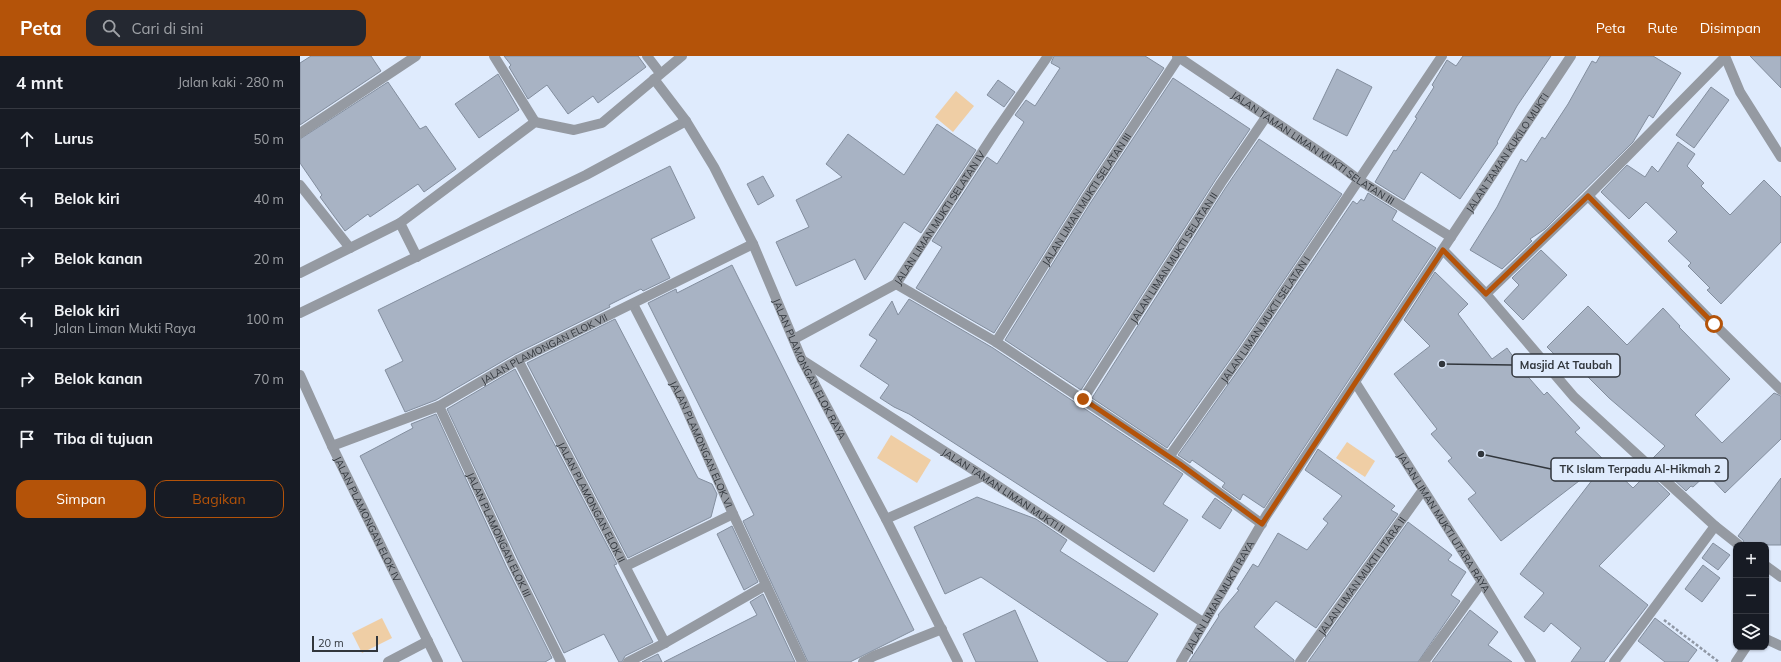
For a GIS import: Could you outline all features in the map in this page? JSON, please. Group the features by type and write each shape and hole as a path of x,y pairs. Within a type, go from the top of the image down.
{"street":[{"path":"300,133 416,56"},
{"path":"494,56 535,122 574,130 602,123 682,56"},
{"name":"JALAN PLAMONGAN ELOK RAYA","path":"648,56 657,76 714,167 753,244 802,360 886,519 958,662"},
{"name":"JALAN LIMAN MUKTI SELATAN IV","path":"794,339 896,284 994,134 1048,56"},
{"name":"JALAN LIMAN MUKTI SELATAN I","path":"1169,456 1244,352 1442,56"},
{"name":"JALAN TAMAN KUKILO MUKTI","path":"1443,250 1571,56"},
{"name":"JALAN TAMAN LIMAN MUKTI SELATAN III","path":"1178,57 1339,165 1358,180 1451,237"},
{"name":"JALAN LIMAN MUKTI SELATAN III","path":"996,342 1086,198 1178,57"},
{"path":"1486,294 1588,196 1725,57 1740,92 1781,157"},
{"name":"JALAN LIMAN MUKTI SELATAN II","path":"1083,399 1220,183 1266,117"},
{"path":"300,312 418,257 586,175 686,121"},
{"path":"300,273 400,223 535,122"},
{"path":"300,185 350,248"},
{"path":"1588,196 1781,390"},
{"path":"400,223 418,257"},
{"name":"JALAN PLAMONGAN ELOK VII","path":"332,446 439,406 518,360 753,244"},
{"path":"1443,250 1486,294 1574,397 1715,526 1735,542"},
{"name":"JALAN LIMAN MUKTI RAYA","path":"1181,662 1262,524 1443,250"},
{"path":"896,284 996,342 1083,399 1169,456 1262,524"},
{"name":"JALAN PLAMONGAN ELOK VI","path":"633,304 682,399 733,514 802,662"},
{"name":"JALAN PLAMONGAN ELOK II","path":"518,360 665,643"},
{"name":"JALAN TAMAN LIMAN MUKTI II","path":"802,360 983,476 1204,623"},
{"name":"JALAN PLAMONGAN ELOK IV","path":"300,375 332,446 438,662"},
{"name":"JALAN LIMAN MUKTI UTARA RAYA","path":"1355,382 1531,662"},
{"name":"JALAN PLAMONGAN ELOK III","path":"439,406 512,563 561,662"},
{"path":"886,519 983,476"},
{"name":"JALAN LIMAN MUKTI UTARA II","path":"1300,662 1423,490"},
{"path":"626,566 733,514"},
{"path":"1614,662 1715,526"},
{"path":"1769,568 1781,577"},
{"path":"1424,662 1482,582"},
{"path":"628,662 665,643 766,585"},
{"path":"863,662 874,656 942,629"},
{"path":"1769,640 1781,646"},
{"path":"388,662 428,642"},
{"path":"1736,662 1744,650"}],"path":[{"path":"1652,611 1720,662"}],"shaded area":[{"path":"956,91 974,106 953,132 935,117"},
{"path":"891,435 931,460 917,483 877,458"},
{"path":"1347,442 1375,461 1365,477 1336,458"},
{"path":"382,618 392,638 362,653 352,633"}],"building":[{"path":"311,56 371,56 381,71 300,125 300,63"},
{"path":"504,56 638,56 646,67 598,103 593,96 568,114 547,85 528,99 509,67 511,65"},
{"path":"1054,56 1145,56 1164,68 1081,194 994,333 916,288 942,247 932,241 987,157 997,164 1024,122 1015,115 1026,100 1035,106 1060,68 1051,63"},
{"path":"1463,56 1551,56 1517,106 1497,142 1498,143 1460,199 1421,172 1404,200 1375,182 1394,150 1396,151 1417,118 1415,117 1434,87 1432,85 1447,60 1456,66"},
{"path":"1600,56 1653,56 1681,73 1653,118 1649,115 1633,142 1545,229 1530,239 1532,241 1502,269 1470,250 1497,207 1521,159 1526,162 1542,137 1545,139 1568,104 1592,61 1596,63"},
{"path":"1750,56 1781,56 1781,88"},
{"path":"1337,69 1372,87 1347,136 1313,119"},
{"path":"498,74 519,110 479,138 455,104"},
{"path":"1173,78 1250,129 1216,179 1081,390 1005,340 1091,202"},
{"path":"998,80 1015,92 1004,107 987,95"},
{"path":"388,82 420,129 426,126 456,169 424,192 418,184 370,217 368,214 345,231 320,197 322,195 300,163 300,139"},
{"path":"1711,87 1729,100 1694,148 1676,135"},
{"path":"937,124 976,150 921,233 904,222 865,280 855,259 796,286 776,242 809,227 796,200 842,177 826,164 848,134 904,175"},
{"path":"1259,139 1342,194 1239,347 1167,448 1092,398 1226,187"},
{"path":"1678,142 1695,154 1687,166 1704,183 1701,186 1730,215 1764,180 1781,197 1781,242 1721,304 1707,290 1710,288 1688,266 1691,263 1668,241 1677,232 1646,202 1629,219 1601,192 1627,165 1645,177 1652,166 1658,172"},
{"path":"670,166 695,218 651,239 670,278 643,291 641,289 609,305 610,307 515,354 436,400 405,412 385,370 403,361 378,310"},
{"path":"763,176 774,196 758,205 747,184"},
{"path":"1368,193 1397,211 1392,220 1436,248 1264,508 1243,494 1240,500 1222,487 1225,483 1192,460 1190,463 1178,455 1249,355 1353,201 1357,204 1361,199 1364,201"},
{"path":"1541,250 1567,275 1523,320 1504,301 1519,285 1512,278"},
{"path":"732,265 914,630 850,662 808,662 743,521 754,515 648,303 676,289 677,293"},
{"path":"1435,272 1468,304 1458,314 1492,359 1507,348 1523,371 1544,395 1547,392 1580,428 1575,432 1605,461 1501,541 1468,499 1476,493 1448,461 1452,458 1431,434 1437,429 1394,374 1430,346 1404,320"},
{"path":"909,299 993,348 1183,474 1163,504 1188,520 1154,572 909,414 880,398 889,385 860,366 877,340 869,335 892,301 898,315"},
{"path":"1588,306 1627,345 1663,308 1680,326 1679,327 1730,379 1695,415 1722,443 1774,393 1781,396 1781,439 1725,493 1707,474 1693,487 1691,486 1686,491 1652,459 1665,446 1609,398 1573,362 1568,368 1547,347"},
{"path":"615,319 698,478 712,484 717,494 711,517 628,558 527,363"},
{"path":"515,369 617,564 614,565 653,642 625,656 622,662 619,662 604,634 564,653 518,560 447,409"},
{"path":"436,414 506,566 552,658 545,662 463,662 360,456 413,428 411,424"},
{"path":"1318,449 1395,506 1391,510 1398,514 1316,628 1276,601 1254,627 1294,660 1294,662 1189,662 1219,616 1218,615 1239,590 1237,589 1253,564 1258,567 1278,533 1307,550 1328,523 1323,519 1342,496 1305,470"},
{"path":"1606,462 1633,488 1648,473 1670,494 1599,566 1648,605 1604,662 1571,662 1581,648 1551,623 1544,632 1524,617 1544,593 1520,574"},
{"path":"1781,478 1781,545 1769,545 1769,542 1744,542 1738,536"},
{"path":"977,497 1036,519 1067,540 1060,551 1158,614 1127,662 1108,662 981,577 945,594 914,527"},
{"path":"1215,498 1232,510 1220,529 1202,517"},
{"path":"1408,522 1452,555 1448,560 1466,572 1451,595 1460,601 1418,662 1308,662"},
{"path":"732,526 758,582 744,590 717,534"},
{"path":"1713,543 1730,555 1718,570 1702,558"},
{"path":"1703,565 1720,578 1702,602 1685,589"},
{"path":"763,594 795,662 664,662 757,615 750,602"},
{"path":"1015,610 1038,662 976,662 963,634"},
{"path":"1470,610 1498,632 1488,645 1512,662 1432,662"},
{"path":"1655,618 1697,650 1688,662 1665,662 1638,641"},
{"path":"658,654 662,662 642,662"}],"place":[{"name":"Masjid At Taubah","path":"1442,364"},
{"name":"TK Islam Terpadu Al-Hikmah 2","path":"1481,454"}],"route":[{"path":"1083,399 1180,464 1262,524 1443,250 1486,294 1588,196 1714,324"}]}
